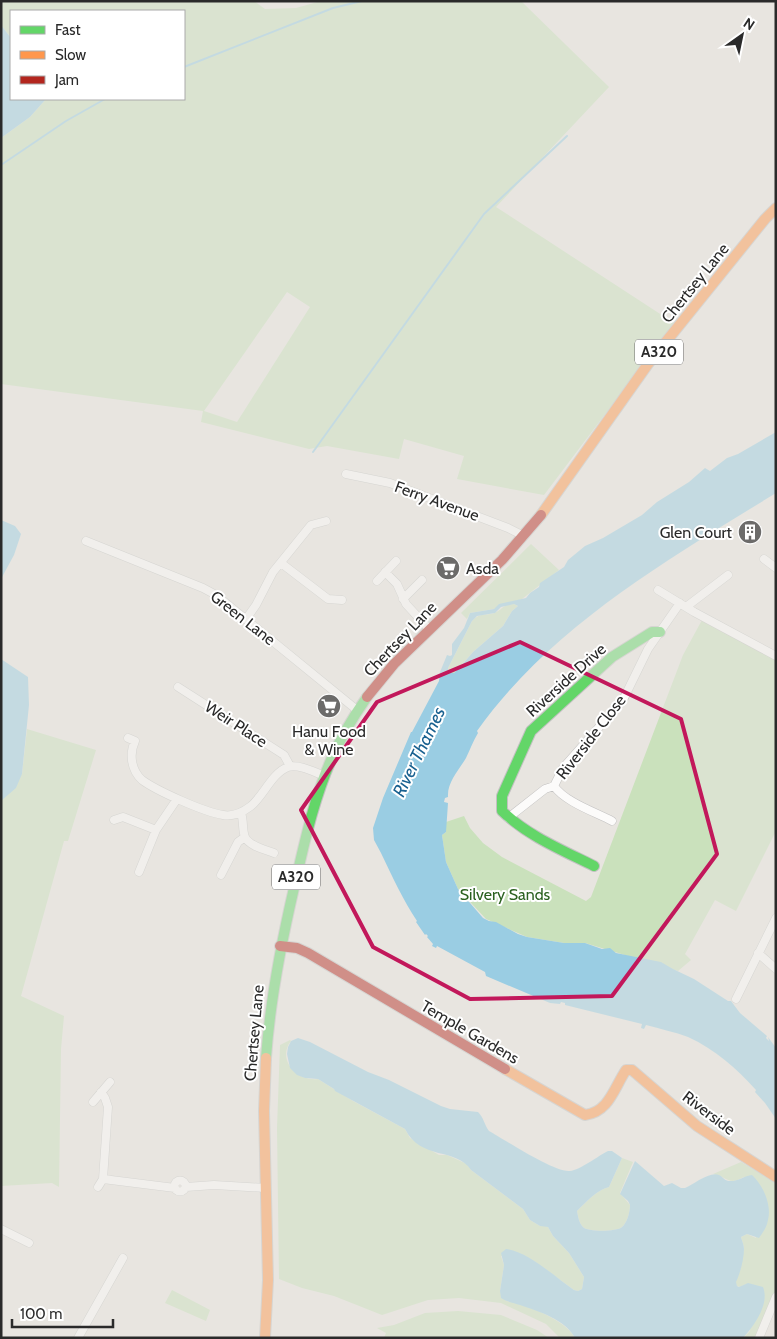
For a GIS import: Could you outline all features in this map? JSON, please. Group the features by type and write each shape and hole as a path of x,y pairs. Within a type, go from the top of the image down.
{"main road":[{"name":"Chertsey Lane","path":"265,1338 268,1282 264,1083 269,1015 280,946 302,850 319,791 334,751 357,710 388,669 524,536 551,503 635,382 765,219 776,208"},
{"name":"Riverside Drive","path":"508,818 502,811 502,796 531,730 612,657 652,632 660,632"},
{"path":"508,818 533,834 594,866"},
{"name":"Temple Gardens","path":"280,946 297,948 308,953 585,1115 598,1112 603,1108 624,1072 629,1069"},
{"name":"Riverside","path":"629,1069 640,1075 697,1126 776,1176"}],"street":[{"name":"Ferry Avenue","path":"346,474 390,483 508,528 524,536"},
{"path":"246,619 273,572 311,525 326,521"},
{"name":"Green Lane","path":"86,541 216,595 357,710"},
{"path":"764,559 776,568"},
{"path":"377,580 396,561"},
{"path":"281,563 328,599 342,600"},
{"path":"385,572 397,584 403,599 411,610 429,629"},
{"name":"Riverside Close","path":"612,821 566,797 554,786 563,768 623,700 648,649 660,632 683,605 728,575"},
{"path":"403,599 422,580"},
{"path":"658,590 776,656"},
{"name":"Weir Place","path":"178,687 284,755 290,766"},
{"path":"128,738 135,741 132,755 134,770 138,776 177,799 223,816 241,813 262,795 281,771 290,766 301,767 325,776"},
{"path":"508,818 546,789 554,786"},
{"path":"139,867 156,830 177,799"},
{"path":"241,813 244,819 244,837 250,843 274,853"},
{"path":"114,820 123,817 156,830"},
{"path":"221,875 238,842 244,837"},
{"path":"736,999 776,918"},
{"path":"758,953 776,969"},
{"path":"93,1102 110,1082"},
{"path":"98,1187 103,1179 108,1107 101,1092"},
{"path":"103,1179 175,1188 180,1192 184,1191 186,1187 214,1185 266,1188"},
{"path":"1,1229 29,1243"},
{"path":"78,1338 124,1258"},
{"path":"759,1338 776,1297"}],"highlighted area":[{"path":"520,642 681,719 717,854 612,996 470,999 373,947 301,810 377,702"}],"green space":[{"path":"1,1 254,1 265,9 296,8 321,1 521,1 609,87 496,207 674,323 544,495 457,479 464,456 404,439 399,459 327,446 309,449 201,422 203,411 1,384 1,138 30,117 45,100 185,100 185,10 10,10 10,37 1,25","holes":["287,292 310,307 237,422 204,411"]},
{"path":"531,544 559,570 522,599 494,609 470,613 467,619 461,613"},
{"path":"514,604 518,606 512,611 503,626 473,652 454,673 448,673 448,668 472,621 478,616 493,613 507,605"},
{"name":"Silvery Sands","path":"702,620 776,660 776,831 736,911 715,900 685,954 691,960 678,971 585,943 564,943 527,937 486,919 458,889 446,862 442,835 446,832 446,822 464,816 470,828 483,843 502,857 586,901 591,897 683,655"},
{"path":"27,729 96,750 68,841 64,841 21,996 64,1016 61,1049 59,1187 52,1183 1,1186 1,800 22,774"},
{"path":"290,1040 286,1055 291,1068 297,1073 310,1079 318,1079 353,1101 405,1129 410,1138 439,1155 447,1155 467,1164 471,1170 523,1209 530,1220 540,1226 548,1227 553,1236 569,1253 584,1277 582,1289 574,1290 534,1261 501,1256 504,1265 500,1291 506,1301 534,1309 554,1319 570,1331 575,1338 560,1338 546,1324 501,1303 459,1298 428,1300 382,1315 334,1296 302,1288 279,1279 277,1128 280,1045"},
{"path":"622,1158 633,1162 620,1193 630,1205 625,1223 619,1229 608,1231 586,1229 581,1224 577,1211 596,1194 609,1187"},
{"path":"741,1162 776,1183 776,1298 763,1338 743,1338 750,1331 746,1284 740,1287 735,1282 741,1267 744,1247 741,1237 747,1234 756,1238 744,1177 731,1181 713,1174"},
{"path":"172,1290 210,1310 206,1321 165,1303"},
{"path":"458,1311 501,1315 537,1330 549,1338 384,1338 386,1333 377,1328 394,1325 425,1313"}],"water":[{"path":"1,25 10,37 10,100 45,100 30,117 1,138"},
{"name":"River Thames","path":"776,432 776,493 692,545 612,599 539,660 507,694 477,731 478,733 466,758 449,786 448,797 445,798 444,802 448,803 446,832 442,835 446,862 458,889 483,918 527,937 564,943 585,943 602,949 610,948 616,953 661,962 731,1001 740,1013 767,1036 766,1038 769,1041 768,1037 776,1048 776,1119 755,1092 756,1090 741,1074 717,1054 688,1037 646,1025 644,1029 641,1028 642,1024 565,1005 565,1003 561,1002 560,1004 550,1003 486,976 485,972 437,946 436,948 432,946 433,944 428,936 425,935 416,922 374,840 373,828 383,798 411,732 439,681 440,672 447,655 452,655 452,644 464,628 470,613 494,609 499,604 526,598 539,587 540,583 564,567 568,560 585,546 603,538 642,515 657,502 689,482 705,468 710,471 727,458 738,454","holes":["514,604 518,606 512,611 503,626 473,652 454,673 448,673 448,668 472,621 477,616 495,613 501,607"]},
{"path":"1,520 15,526 21,534 14,555 1,579"},
{"path":"1,659 28,677 29,705 22,774 16,788 1,801"},
{"path":"298,1038 310,1042 441,1106 450,1109 478,1112 489,1131 553,1167 570,1171 574,1170 608,1151 612,1151 622,1158 609,1187 588,1200 577,1211 581,1224 586,1229 608,1231 619,1229 624,1225 628,1217 630,1205 620,1194 635,1161 664,1186 672,1183 685,1188 707,1176 715,1174 732,1181 752,1175 760,1184 766,1196 769,1214 767,1225 759,1238 747,1234 741,1237 744,1253 742,1266 736,1282 739,1287 748,1283 763,1287 765,1294 763,1307 756,1321 743,1338 575,1338 565,1326 551,1317 501,1298 500,1291 504,1265 501,1253 506,1249 515,1251 533,1260 574,1290 582,1289 584,1277 569,1253 553,1236 548,1227 540,1226 530,1220 523,1209 471,1170 465,1163 457,1158 420,1146 405,1129 335,1091 318,1079 297,1075 290,1068 287,1054 291,1041"}],"waterway":[{"path":"185,67 333,8 362,1"},
{"path":"1,165 66,121 103,100"},
{"path":"313,452 484,214 567,136"}],"traffic: fast":[{"path":"594,866 546,842 512,820 502,811 502,796 531,731 612,657 652,632 660,632"},
{"path":"266,1058 270,1015 280,951 310,823 319,791 335,752 367,697"}],"traffic: slow":[{"path":"541,515 648,364 765,219 776,208"},
{"path":"265,1338 268,1280 264,1111 266,1058"},
{"path":"505,1069 585,1115 600,1109 610,1098 626,1070 632,1070 697,1126 776,1177"}],"traffic: jam":[{"path":"367,697 394,664 502,560 541,515"},
{"path":"280,946 297,948 308,953 505,1069"}],"place":[{"name":"Glen Court","path":"750,532"},
{"name":"Asda","path":"448,568"},
{"name":"Hanu Food & Wine","path":"329,706"}]}
